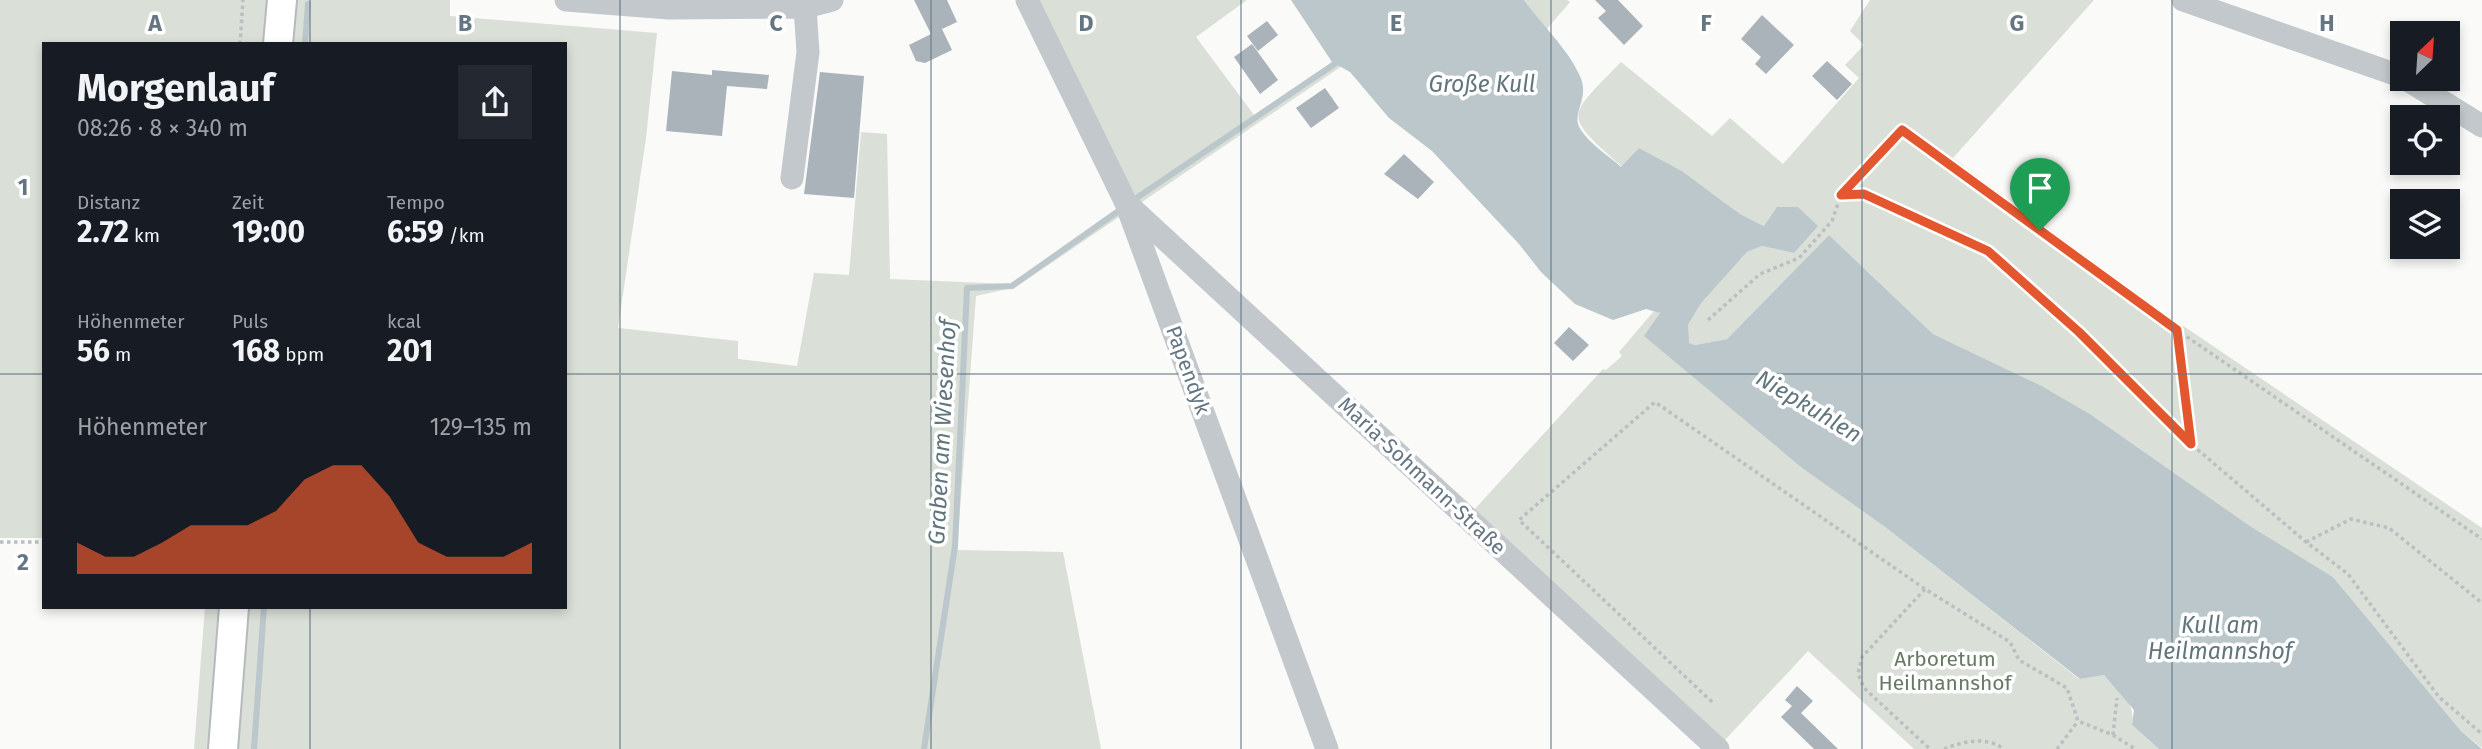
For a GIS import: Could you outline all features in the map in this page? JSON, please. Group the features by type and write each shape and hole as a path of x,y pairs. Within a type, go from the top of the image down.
{"main road":[{"path":"278,42 282,0"},
{"path":"223,749 234,609"}],"street":[{"path":"566,0 669,9 805,7 832,0"},
{"name":"Papendyk","path":"1027,0 1126,203 1327,749"},
{"path":"2183,0 2390,73"},
{"path":"792,178 808,52 805,7"},
{"path":"2425,91 2482,126"},
{"name":"Maria-Sohmann-Straße","path":"1126,203 1718,749"}],"path":[{"path":"240,42 243,0"},
{"path":"1708,320 1760,274 1799,258 1832,221 1841,195 1902,130 2177,330 2482,539"},
{"path":"1841,195 1864,194 1988,251 2079,332 2191,444 2306,542 2348,574 2439,697 2482,734"},
{"path":"2177,330 2191,444"},
{"path":"1712,702 1519,520 1655,402 1925,589 2010,642 2019,660 2067,688 2078,722"},
{"path":"2306,542 2351,519 2389,528 2482,603"},
{"path":"0,542 42,542"},
{"path":"1925,589 1862,657 1858,674 1864,688 1930,749"},
{"path":"2113,735 2117,698"},
{"path":"2078,722 2113,735 2135,749"},
{"path":"2057,749 2078,722"},
{"path":"1944,749 1959,743 1993,741 2004,749"}],"green space":[{"path":"0,0 271,0 267,42 42,42 42,538 0,538"},
{"path":"290,0 450,0 450,16 657,33 646,138 618,328 738,341 738,359 797,366 814,273 849,275 861,132 887,134 890,279 1010,284 1120,209 1122,215 1016,287 976,296 957,550 1063,552 1101,749 230,749 242,609 567,609 567,42 287,42"},
{"path":"1037,0 1247,0 1196,37 1254,115 1332,62 1342,66 1139,204"},
{"path":"1524,0 1567,0 1570,2 1546,30"},
{"path":"1870,0 2094,0 1953,158 2179,323 2482,528 2482,748 2461,731 2333,577 2250,526 2090,414 2040,385 1933,334 1829,235 1727,339 1695,345 1688,343 1688,325 1701,302 1747,252 1762,246 1794,253 1764,226 1740,214 1682,171 1639,148 1622,167 1581,125 1578,116 1581,106 1621,62 1712,136 1730,118 1783,164 1859,78 1845,65 1864,45 1850,31"},
{"name":"Arboretum Heilmannshof","path":"1654,311 1660,313 1645,336 1802,468 1885,527 2079,679 2104,675 2129,703 2132,725 2159,749 1914,749 1808,651 1724,741 1473,511 1603,369 1606,370 1622,356 1619,352"},
{"path":"205,609 222,609 211,749 194,749"}],"water":[{"name":"Kull am Heilmannshof","path":"1291,0 1524,0 1561,45 1579,74 1583,91 1577,118 1581,130 1594,145 1621,167 1639,148 1682,171 1740,214 1764,226 1777,207 1798,207 1818,226 1794,253 1762,246 1747,252 1701,303 1688,325 1689,343 1695,345 1727,339 1829,235 1933,334 2040,385 2090,414 2250,526 2333,577 2461,731 2482,749 2159,749 2132,725 2134,710 2104,675 2080,679 1885,527 1802,468 1644,336 1660,313 1646,309 1613,320 1575,304 1541,272 1519,244 1432,151 1389,118 1350,72 1332,62"}],"building":[{"path":"914,0 947,0 957,22 942,29 952,50 925,63 916,61 909,45 931,34"},
{"path":"1595,0 1618,0 1643,26 1624,45 1598,18 1606,11"},
{"path":"1762,15 1794,45 1766,74 1755,64 1761,57 1741,39"},
{"path":"1267,21 1278,35 1258,51 1247,36"},
{"path":"1252,44 1278,80 1260,94 1234,57"},
{"path":"1827,61 1852,84 1837,100 1812,76"},
{"path":"712,70 769,75 767,89 727,86 722,136 666,131 672,71 712,75"},
{"path":"820,72 864,76 854,198 804,194"},
{"path":"1325,88 1339,108 1311,128 1296,108"},
{"path":"1404,154 1434,182 1418,199 1384,174"},
{"path":"1569,327 1589,345 1573,361 1554,343"},
{"path":"1797,686 1813,701 1801,713 1838,749 1814,749 1781,717 1792,706 1785,700"}],"waterway":[{"path":"305,42 308,4"},
{"name":"Graben am Wiesenhof","path":"1138,197 1342,59"},
{"name":"Graben am Wiesenhof","path":"924,749 955,546 967,288 1012,286 1117,212"},
{"path":"254,749 264,609"}],"route":[{"path":"1902,130 2040,230 2177,330 2191,444 2079,332 1988,251 1864,194 1841,195 1902,130"}],"water label":[{"name":"Große Kull","path":"1482,84"},
{"name":"Niepkuhlen","path":"1809,406"}]}
